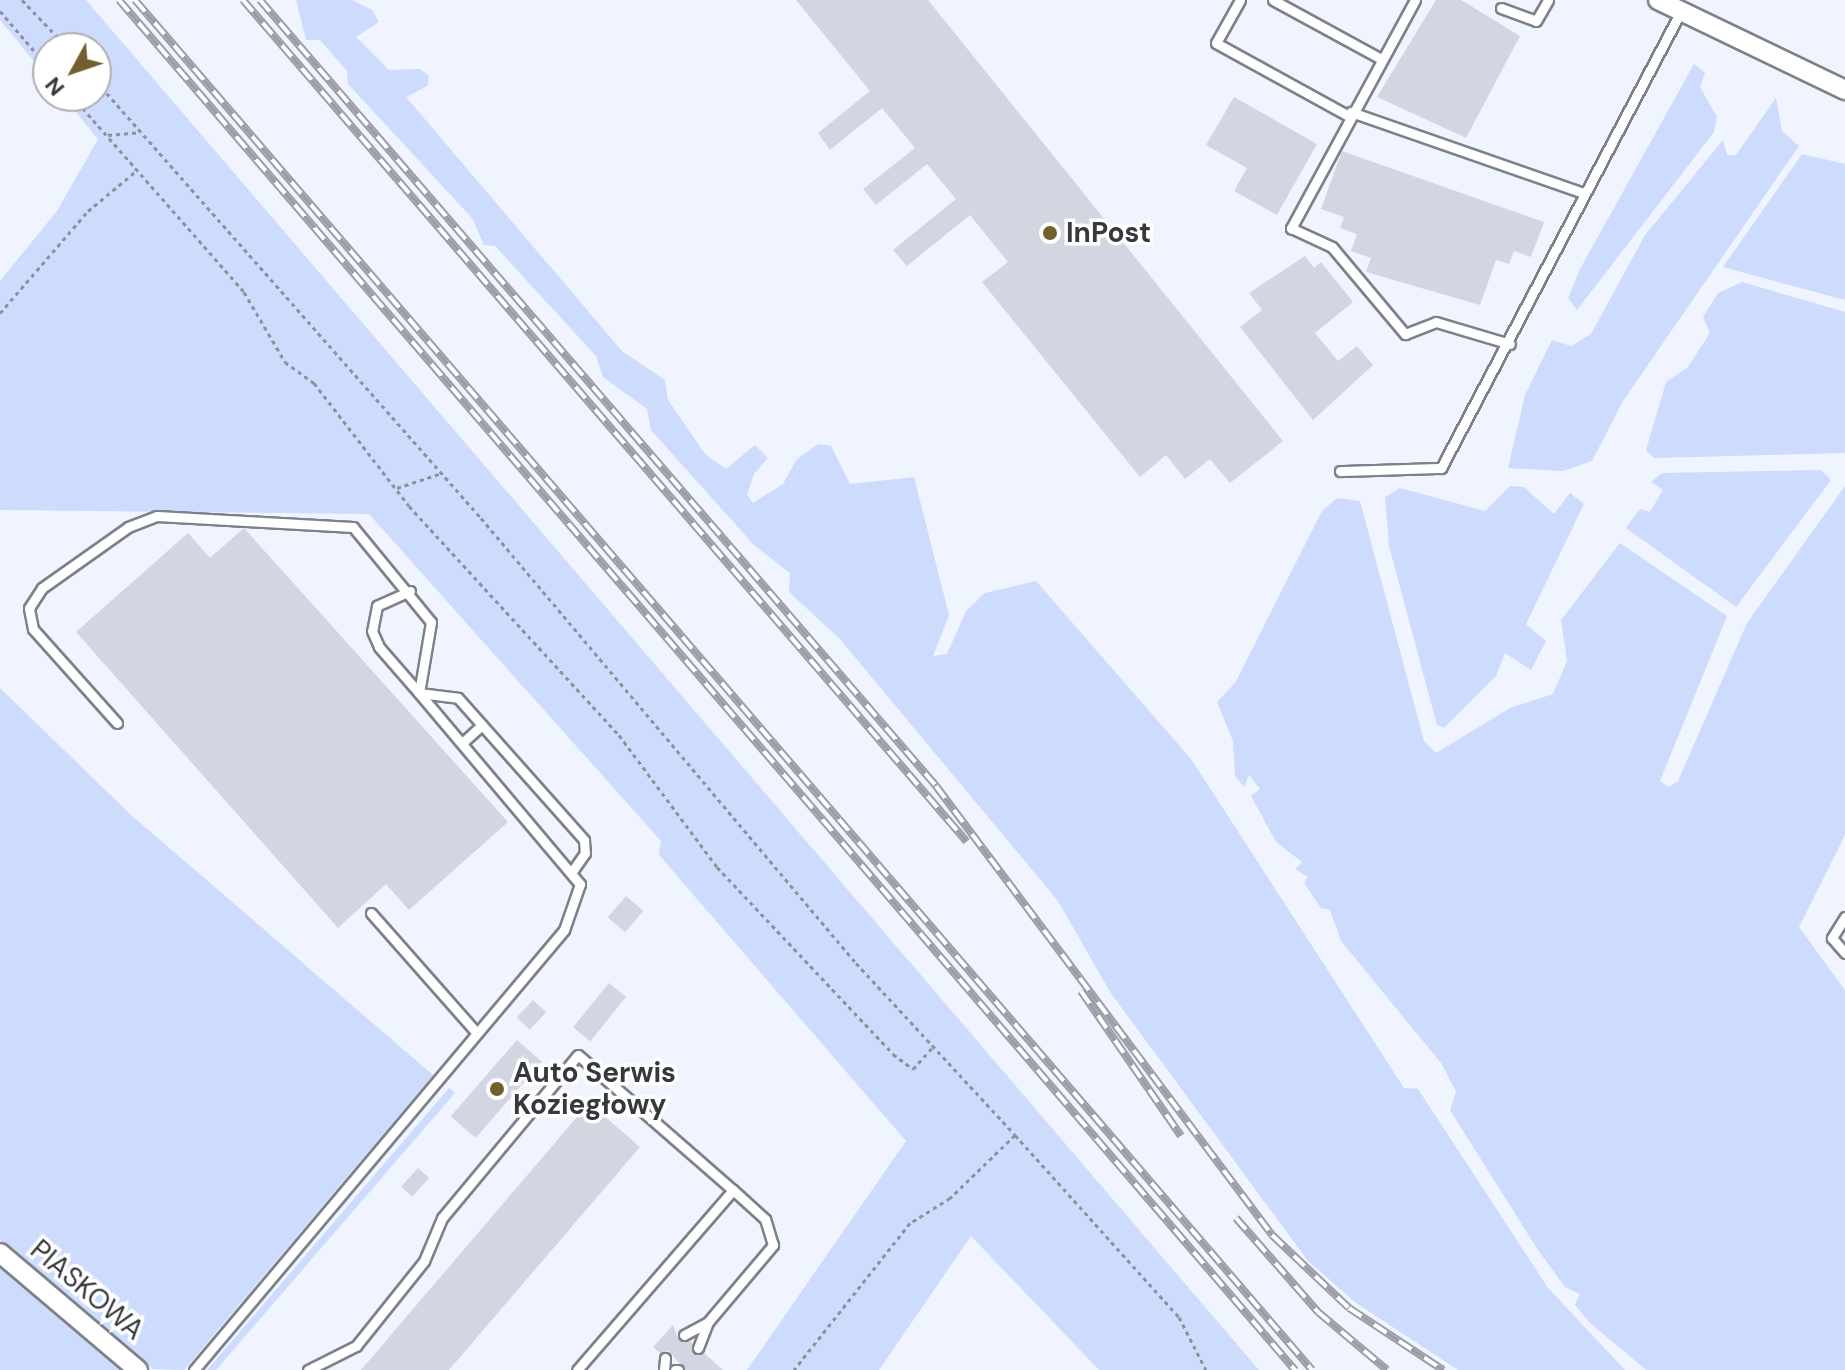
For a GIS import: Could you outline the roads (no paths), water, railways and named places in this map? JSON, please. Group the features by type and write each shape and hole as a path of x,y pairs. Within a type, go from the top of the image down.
{"street":[{"path":"1658,0 1845,90"},
{"name":"PIASKOWA","path":"0,1253 138,1370"}],"lane":[{"path":"1240,0 1216,43 1350,114 1584,193"},
{"path":"1273,0 1381,59"},
{"path":"1415,0 1350,114 1291,228 1332,247 1405,334 1436,322 1510,344"},
{"path":"1501,8 1536,21 1548,0"},
{"path":"1340,471 1441,468 1510,344 1584,193 1681,11"},
{"path":"117,723 33,629 29,608 42,588 141,520 353,527 410,591 431,622 419,693"},
{"path":"194,1370 574,915 580,884 573,870 419,693 372,631 384,598 410,591"},
{"path":"419,693 458,698 584,840 585,853 573,870"},
{"path":"462,743 482,725"},
{"path":"371,913 476,1032"},
{"path":"1845,917 1832,938 1845,953"},
{"path":"308,1370 356,1346 424,1261 442,1218 578,1055 765,1219 773,1245 708,1322 698,1348"},
{"path":"577,1370 733,1190"},
{"path":"684,1335 708,1322"},
{"path":"664,1370 665,1358"}],"railway":[{"path":"119,0 1295,1370"},
{"path":"135,0 1312,1370"},
{"path":"243,0 967,842"},
{"path":"260,0 936,786 1272,1235 1349,1308 1443,1370"},
{"path":"1081,991 1181,1136"},
{"path":"1236,1218 1318,1312 1387,1370"}],"place":[{"name":"InPost","path":"1050,233"},
{"name":"Auto Serwis Koziegłowy","path":"497,1089"}]}
